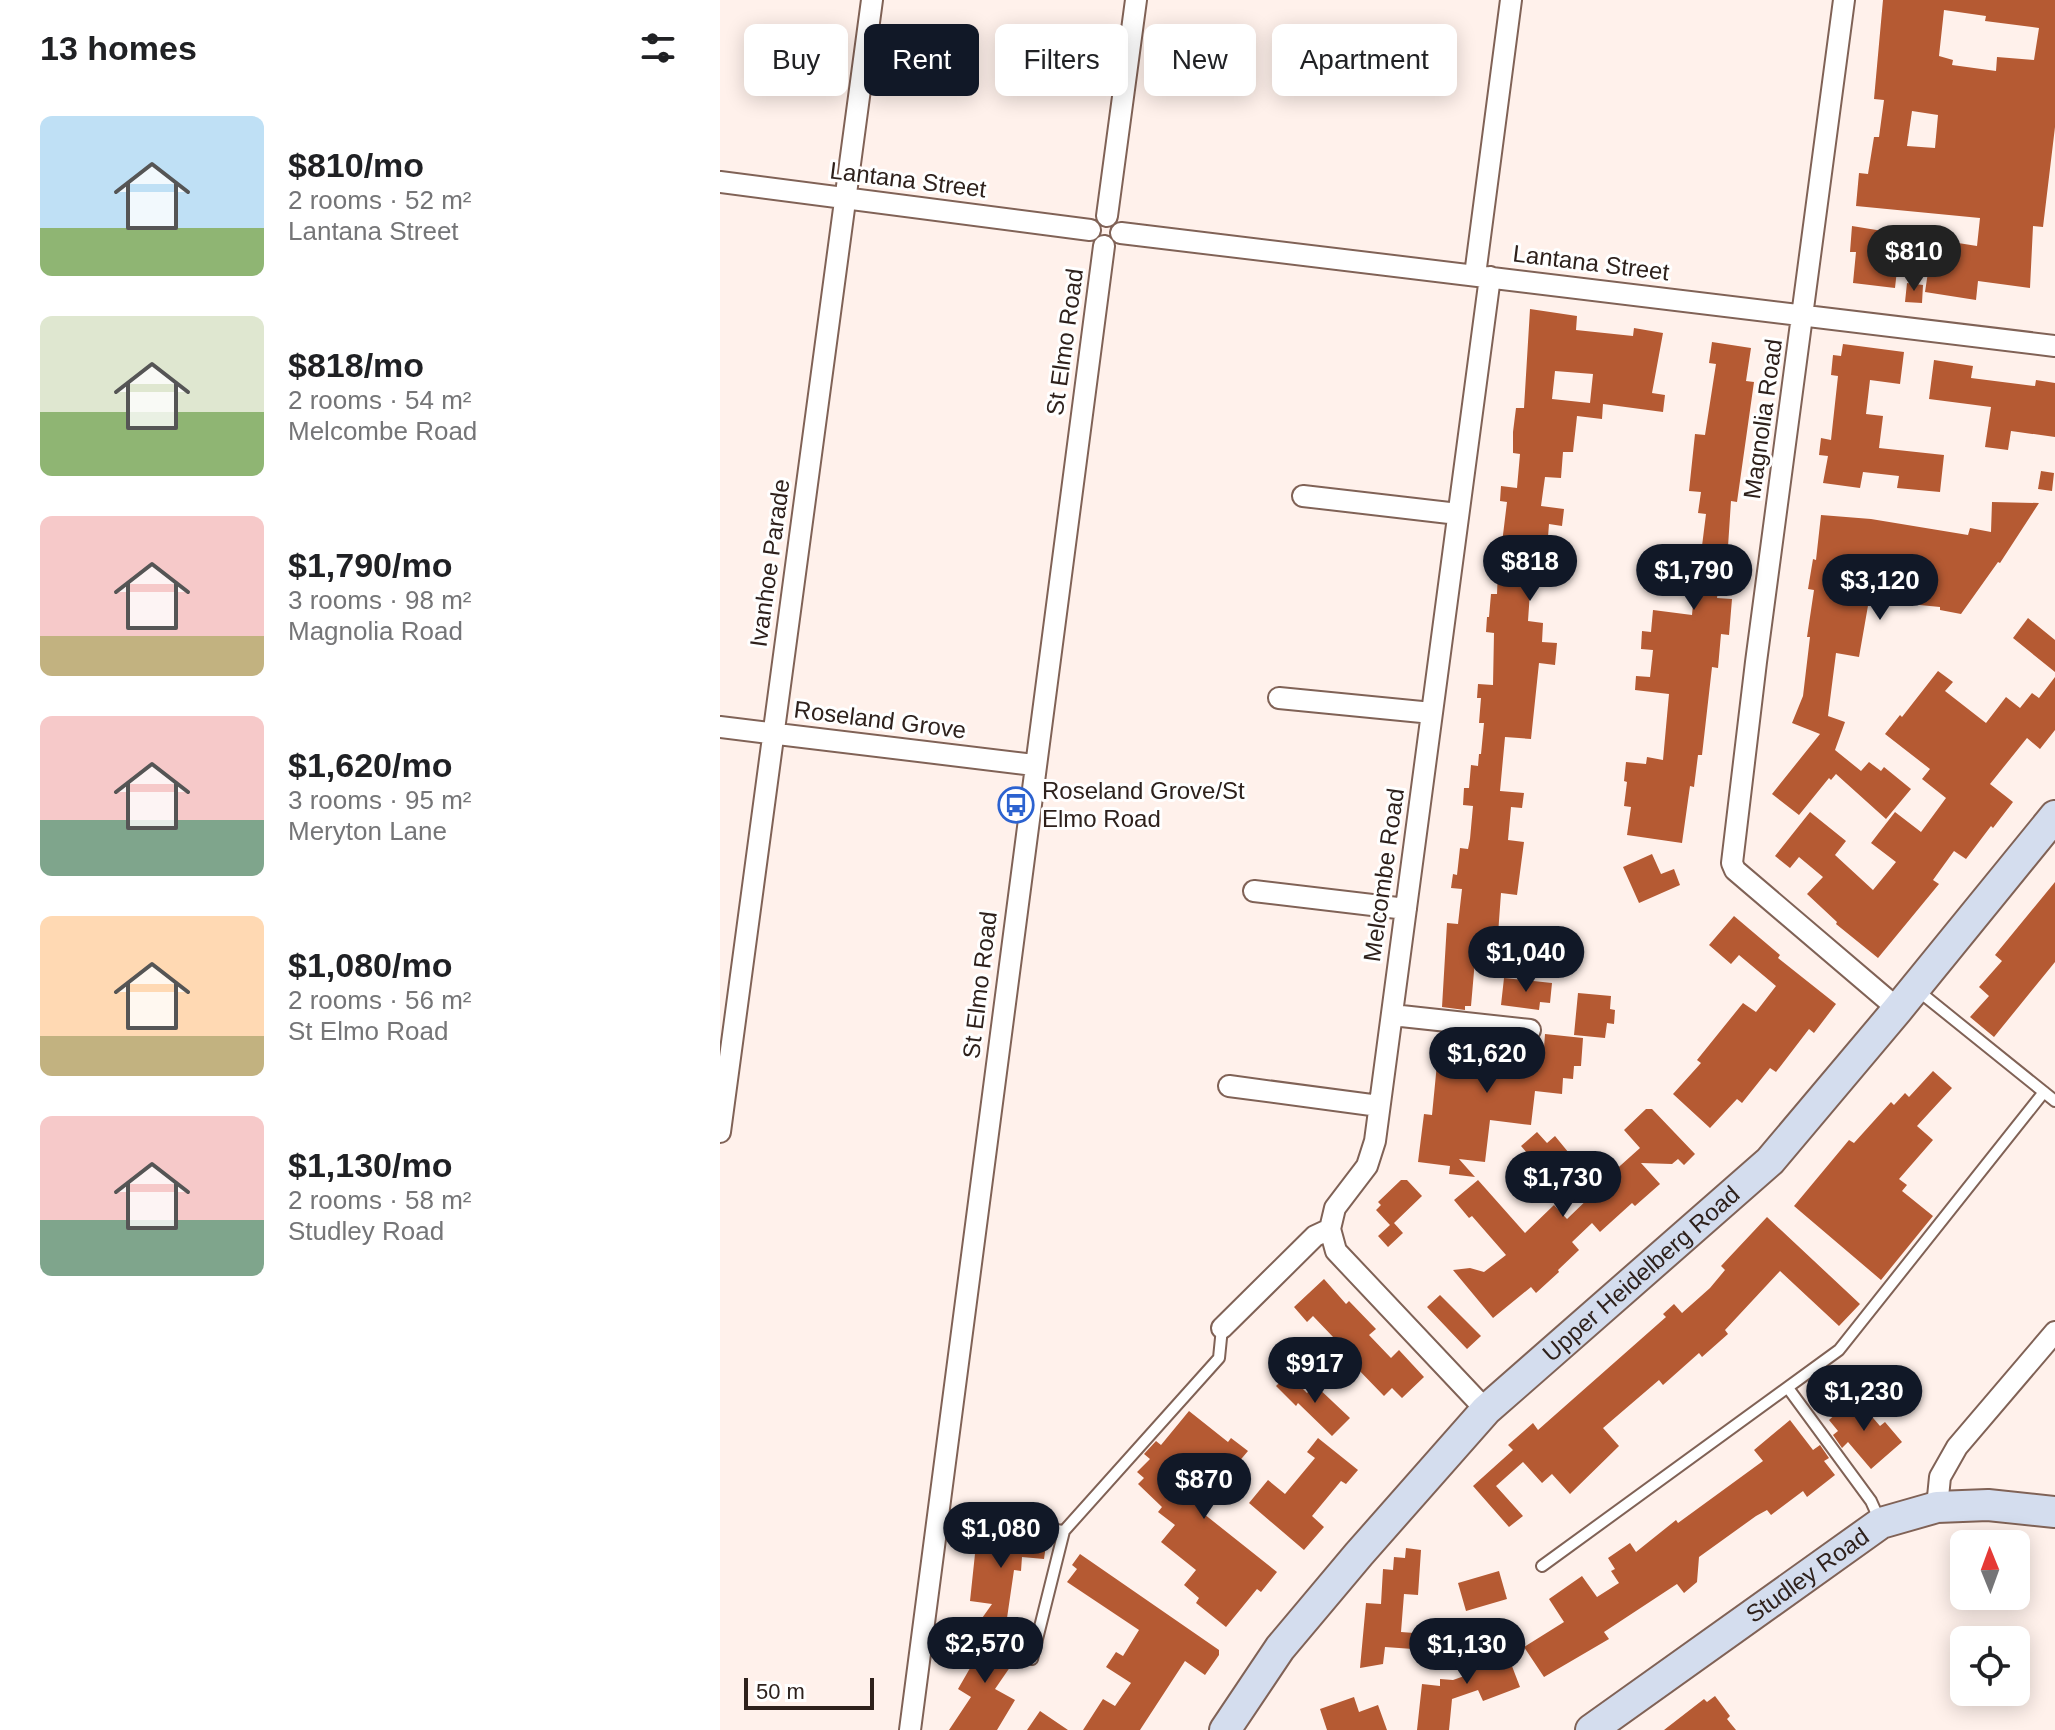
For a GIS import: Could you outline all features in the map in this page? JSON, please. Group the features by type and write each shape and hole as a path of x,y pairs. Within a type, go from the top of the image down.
{"main road":[{"name":"Upper Heidelberg Road","path":"1225,1730 1280,1648 1486,1410 1770,1161 2055,816"},
{"name":"Studley Road","path":"1591,1730 1881,1523 1937,1507 1988,1505 2055,1512"}],"street":[{"name":"Ivanhoe Parade","path":"720,1132 872,0"},
{"path":"1107,216 1136,0"},
{"name":"Melcombe Road","path":"1330,1229 1335,1208 1367,1166 1372,1154 1458,514 1511,0"},
{"name":"Magnolia Road","path":"1844,0 1732,863 1735,870 1906,998"},
{"name":"Lantana Street","path":"720,185 1090,230"},
{"path":"1107,216 1119,223 1121,233 1114,245 1104,246 1095,243 1090,230 1094,221 1107,216"},
{"name":"Lantana Street","path":"1121,233 2055,346"},
{"name":"St Elmo Road","path":"910,1730 1104,246"},
{"path":"1303,496 1458,514"},
{"path":"1279,698 1432,713"},
{"name":"Roseland Grove","path":"720,727 1034,765"},
{"path":"1254,891 1406,909"},
{"path":"1392,1015 1530,1030"},
{"path":"1229,1086 1379,1106"},
{"path":"1222,1328 1315,1236 1330,1229 1336,1251 1486,1410"},
{"path":"1937,1507 1940,1477 1957,1447 2055,1332"}],"lane":[{"path":"1906,998 2055,1101"},
{"path":"1542,1566 1839,1350 2044,1092"},
{"path":"1032,1659 1064,1531 1219,1358 1222,1328"},
{"path":"1788,1388 1871,1501 1881,1523"},
{"path":"938,1516 1064,1531"}],"building":[{"path":"1883,0 2055,0 2055,127 2043,227 2033,226 2030,288 1978,281 1976,300 1925,292 1933,239 1977,246 1980,218 1856,206 1859,173 1868,174 1874,137 1879,137 1884,100 1874,99","holes":["1944,10 1986,16 1985,21 2039,28 2034,60 1997,57 1996,71 1952,65 1953,60 1939,56","1912,111 1938,115 1935,148 1907,146"]},
{"path":"1852,226 1901,234 1895,288 1853,283 1856,252 1850,252"},
{"path":"1907,283 1923,285 1922,303 1905,302"},
{"path":"1530,309 1577,316 1576,330 1633,336 1634,328 1663,333 1652,393 1665,395 1663,412 1603,404 1602,419 1577,416 1573,452 1563,452 1561,478 1545,477 1541,506 1564,509 1562,526 1549,524 1546,563 1532,562 1528,621 1543,623 1542,642 1557,643 1555,665 1539,663 1531,739 1505,737 1500,791 1524,793 1522,808 1511,807 1508,840 1524,842 1517,895 1501,893 1496,962 1475,960 1471,1006 1465,1006 1465,1010 1442,1007 1447,923 1458,924 1462,889 1451,888 1453,874 1457,875 1460,848 1468,849 1470,839 1473,806 1463,805 1464,788 1469,788 1471,765 1478,766 1481,754 1484,723 1479,723 1481,698 1477,698 1478,684 1493,685 1494,633 1486,632 1491,594 1497,594 1499,543 1502,543 1507,502 1500,501 1501,486 1517,488 1520,454 1513,453 1513,432 1516,408 1524,408","holes":["1555,371 1593,374 1590,403 1552,399"]},
{"path":"1712,342 1751,348 1746,381 1754,382 1737,502 1731,501 1727,562 1722,561 1717,598 1732,599 1729,635 1721,634 1718,668 1712,667 1702,755 1698,755 1694,787 1690,786 1682,843 1627,835 1631,807 1624,806 1627,782 1624,781 1626,762 1646,764 1647,757 1663,760 1669,694 1635,690 1636,676 1650,677 1653,650 1641,649 1642,631 1651,632 1653,610 1692,615 1696,569 1670,566 1672,550 1701,554 1706,514 1698,513 1701,492 1689,491 1695,434 1705,435 1716,364 1709,363"},
{"path":"1843,344 1904,352 1900,384 1870,380 1866,414 1883,416 1879,448 1944,455 1940,492 1897,488 1899,476 1863,472 1860,488 1823,483 1828,456 1819,455 1821,438 1831,440 1838,376 1831,375 1833,355 1841,356"},
{"path":"1934,360 1973,366 1971,378 2035,386 2036,380 2055,383 2055,437 2011,431 2008,450 1985,447 1991,407 1929,399"},
{"path":"2041,471 2054,473 2052,491 2038,489"},
{"path":"1992,502 2039,503 2000,563 1961,614 1940,610 1940,607 1869,600 1859,657 1836,653 1828,716 1845,722 1835,750 1861,771 1869,762 1881,771 1884,767 1911,789 1886,819 1836,774 1831,780 1829,778 1799,815 1772,794 1820,734 1792,723 1803,696 1814,590 1808,589 1813,559 1816,560 1821,515 1871,519 1968,535 1970,528 1991,532"},
{"path":"2028,618 2055,640 2055,672 2013,638"},
{"path":"1938,671 1953,682 1945,691 1986,723 2006,697 2020,708 2032,693 2039,698 2055,677 2055,730 2040,749 2027,738 1990,784 2013,802 1966,859 1954,851 1933,880 1939,884 1878,958 1836,924 1807,894 1823,877 1799,857 1790,868 1775,856 1810,812 1846,841 1835,855 1873,890 1896,862 1871,843 1895,812 1921,832 1946,798 1922,779 1930,769 1885,734"},
{"path":"1652,854 1661,874 1674,869 1680,885 1639,903 1623,867"},
{"path":"2055,882 2055,962 1994,1037 1970,1017 1989,996 1979,987 2002,961 1995,955"},
{"path":"1734,916 1780,955 1778,958 1836,1004 1814,1033 1809,1029 1776,1072 1770,1068 1742,1103 1737,1099 1710,1128 1673,1094 1701,1063 1697,1060 1743,1003 1756,1012 1776,986 1739,955 1731,964 1709,945"},
{"path":"1504,978 1552,983 1550,1003 1540,1002 1539,1010 1501,1005"},
{"path":"1578,993 1611,996 1610,1009 1615,1010 1614,1024 1607,1023 1605,1038 1574,1035"},
{"path":"1440,1033 1482,1038 1481,1053 1543,1061 1545,1034 1583,1038 1581,1066 1574,1066 1573,1079 1563,1078 1562,1094 1535,1091 1531,1125 1490,1120 1485,1162 1459,1159 1475,1177 1449,1174 1450,1166 1418,1162 1424,1114 1432,1115"},
{"path":"1933,1071 1952,1088 1917,1126 1933,1140 1899,1179 1907,1185 1902,1191 1933,1216 1881,1280 1794,1206 1849,1140 1854,1143 1891,1102 1894,1105 1905,1093 1909,1097"},
{"path":"1646,1109 1652,1109 1695,1154 1684,1165 1678,1159 1672,1164 1641,1163 1660,1184 1635,1206 1632,1203 1600,1232 1592,1223 1572,1242 1579,1250 1559,1272 1536,1293 1531,1287 1493,1318 1453,1270 1470,1268 1484,1272 1506,1255 1454,1200 1478,1180 1525,1233 1554,1205 1567,1219 1594,1193 1592,1191 1640,1148 1624,1130"},
{"path":"1537,1132 1547,1143 1555,1136 1582,1169 1558,1189 1521,1146"},
{"path":"1401,1180 1407,1180 1422,1196 1394,1223 1403,1233 1388,1247 1378,1236 1390,1225 1376,1210 1381,1205 1378,1202"},
{"path":"1767,1217 1860,1304 1839,1326 1780,1271 1725,1330 1728,1334 1702,1357 1699,1353 1663,1385 1659,1380 1603,1428 1619,1446 1570,1494 1552,1474 1542,1483 1523,1462 1496,1486 1523,1516 1509,1527 1473,1486 1513,1450 1508,1445 1533,1423 1538,1430 1666,1317 1663,1314 1674,1304 1682,1313 1710,1288 1725,1270 1721,1266"},
{"path":"1324,1279 1346,1304 1349,1301 1376,1329 1369,1335 1391,1358 1399,1350 1424,1377 1402,1398 1392,1388 1384,1396 1313,1316 1307,1322 1294,1307"},
{"path":"1440,1295 1481,1336 1467,1349 1427,1307"},
{"path":"1288,1374 1307,1393 1315,1385 1350,1418 1332,1436 1276,1386"},
{"path":"1855,1397 1880,1426 1885,1422 1902,1442 1871,1469 1848,1442 1842,1448 1833,1435 1838,1431 1829,1420"},
{"path":"1189,1411 1228,1442 1231,1438 1248,1451 1220,1484 1184,1454 1165,1475 1203,1505 1199,1510 1277,1572 1261,1592 1257,1589 1226,1627 1196,1603 1199,1598 1184,1585 1196,1570 1161,1542 1175,1525 1158,1512 1162,1507 1138,1484 1144,1478 1137,1472 1150,1459 1144,1454 1156,1441 1161,1445"},
{"path":"1790,1420 1813,1450 1820,1445 1829,1458 1824,1461 1835,1475 1807,1497 1803,1491 1771,1515 1767,1510 1756,1516 1699,1557 1697,1582 1684,1593 1677,1584 1604,1632 1609,1639 1544,1677 1524,1647 1564,1622 1549,1599 1582,1576 1597,1597 1619,1583 1611,1571 1615,1569 1608,1558 1630,1543 1636,1552 1676,1520 1678,1523 1763,1461 1754,1450"},
{"path":"1318,1438 1358,1470 1346,1484 1341,1481 1312,1516 1324,1527 1304,1550 1249,1503 1268,1480 1285,1494 1315,1458 1307,1452"},
{"path":"988,1532 1047,1538 1044,1559 1022,1557 1021,1571 1014,1570 1006,1625 980,1621 992,1604 970,1601 977,1535 988,1536"},
{"path":"1406,1548 1421,1550 1418,1595 1404,1594 1401,1632 1414,1633 1413,1649 1385,1647 1383,1664 1360,1668 1366,1603 1381,1604 1383,1569 1393,1570 1394,1557 1405,1558"},
{"path":"1080,1554 1219,1650 1219,1655 1205,1675 1185,1661 1140,1730 1083,1730 1103,1699 1115,1706 1131,1683 1106,1667 1116,1652 1123,1656 1139,1630 1067,1582 1077,1569 1072,1565"},
{"path":"1499,1571 1507,1599 1466,1611 1458,1583"},
{"path":"975,1628 1017,1657 995,1689 1015,1700 997,1730 949,1730 971,1697 958,1689 977,1656 963,1646"},
{"path":"1484,1642 1488,1654 1505,1648 1520,1687 1483,1701 1478,1690 1452,1699 1449,1730 1417,1730 1422,1684 1440,1686 1440,1679 1453,1680 1470,1674 1461,1651"},
{"path":"1715,1696 1736,1730 1664,1730 1704,1699 1707,1702"},
{"path":"1354,1697 1359,1712 1378,1705 1387,1730 1327,1730 1320,1709"},
{"path":"1040,1711 1068,1730 1027,1730"}],"place":[{"name":"Roseland Grove/St Elmo Road","path":"1016,805"}]}
